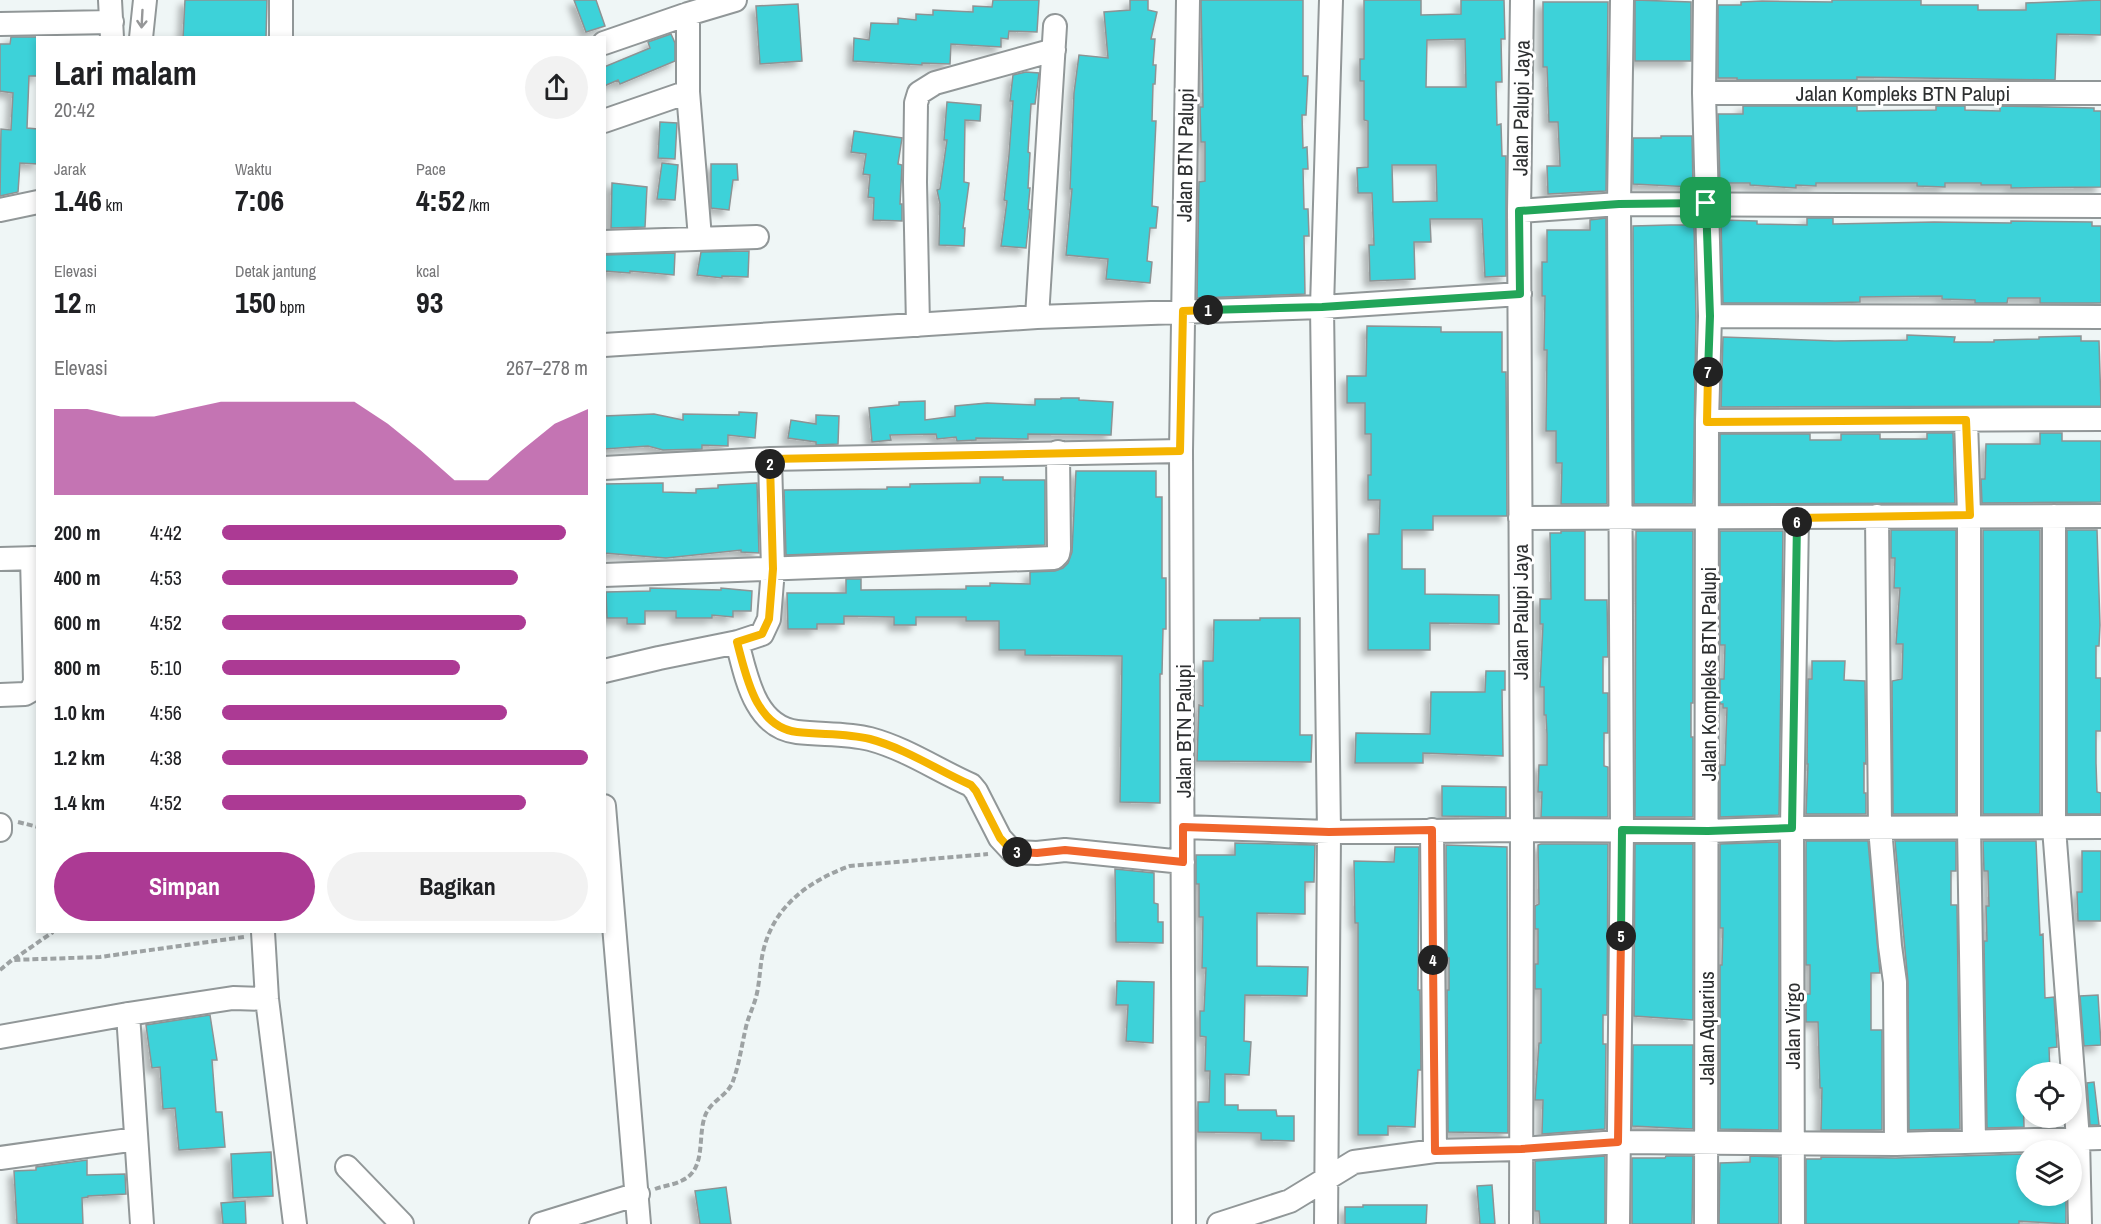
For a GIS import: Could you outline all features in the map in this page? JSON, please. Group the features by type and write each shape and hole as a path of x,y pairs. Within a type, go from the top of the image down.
{"street":[{"path":"141,36 145,0"},
{"path":"281,0 281,36"},
{"path":"606,42 735,0"},
{"name":"Jalan BTN Palupi","path":"1184,1224 1180,451 1188,0"},
{"path":"1326,1224 1329,832 1322,307 1331,0"},
{"name":"Jalan Palupi Jaya","path":"1521,1224 1519,211 1522,0"},
{"path":"1618,1224 1622,830 1619,204 1622,0"},
{"name":"Jalan Kompleks BTN Palupi","path":"1705,0 1704,93 1710,316 1707,422 1708,831"},
{"path":"688,14 688,92 700,238"},
{"path":"0,24 111,20"},
{"path":"1037,317 1055,26"},
{"path":"918,325 915,182 916,103 919,93 935,83 1054,51"},
{"path":"606,120 688,92"},
{"name":"Jalan Kompleks BTN Palupi","path":"1704,93 2101,93"},
{"path":"0,210 36,202"},
{"path":"1519,211 1619,204 1706,203 2101,206"},
{"path":"606,239 757,237"},
{"path":"606,345 1037,317 1322,307 1520,294"},
{"path":"1710,316 2101,317"},
{"path":"1707,422 2101,419"},
{"path":"1966,420 1970,515 1969,828 1974,1141"},
{"path":"606,468 770,459 1180,451"},
{"path":"606,575 1057,557 1059,549 1058,452"},
{"path":"606,670 658,657 737,642 762,634 769,619 773,569 770,459"},
{"path":"1877,516 1880,828 1895,982 1896,1144"},
{"path":"2054,516 2054,828 2078,1139 2080,1224"},
{"path":"1520,518 2101,516"},
{"name":"Jalan Virgo","path":"1793,1224 1792,828 1797,518"},
{"path":"0,559 35,558 35,681 31,694 0,695"},
{"path":"737,642 750,690 760,708 773,722 796,732 847,734 891,746 971,785 1000,838 1013,852 1037,853 1065,850 1183,862"},
{"path":"0,825 0,830"},
{"path":"1183,827 1329,832 1708,831 1792,828 2101,826"},
{"path":"606,829 639,1224"},
{"path":"1432,830 1435,1151"},
{"name":"Jalan Aquarius","path":"1706,1224 1708,831"},
{"path":"258,934 295,1224"},
{"path":"0,1037 233,998 267,999"},
{"path":"128,1014 142,1224"},
{"path":"1219,1224 1290,1200 1354,1162 1435,1151 1521,1149 1618,1142 1896,1144 2101,1138"},
{"path":"0,1158 136,1139"},
{"path":"347,1167 402,1224"},
{"path":"542,1224 638,1194"}],"path":[{"path":"638,1194 683,1180 697,1168 705,1114 732,1085 757,993 763,951 772,923 791,900 810,883 850,866 1013,852"},
{"path":"0,970 52,933"},
{"path":"12,960 100,957 258,934"}],"building":[{"path":"185,0 267,0 266,36 183,36"},
{"path":"574,0 596,0 605,26 586,32"},
{"path":"993,0 1039,0 1037,32 1009,31 1008,39 1001,38 1001,47 951,44 950,64 922,63 922,65 853,61 854,38 869,40 871,23 898,24 898,18 916,20 916,14 933,15 933,10 973,12 973,6 992,7"},
{"path":"1130,0 1148,0 1148,10 1157,12 1151,39 1155,39 1153,65 1156,65 1155,84 1153,84 1152,121 1156,121 1152,206 1158,207 1156,228 1150,228 1147,261 1152,262 1150,283 1106,279 1108,259 1066,255 1072,189 1070,189 1074,93 1079,55 1108,58 1104,12 1130,10"},
{"path":"1201,0 1303,0 1303,76 1308,76 1306,115 1302,115 1303,148 1307,147 1308,169 1303,169 1304,209 1308,209 1309,236 1304,236 1305,294 1197,298 1199,182 1205,181 1205,142 1201,142 1200,107 1203,107"},
{"path":"1364,0 1421,0 1421,15 1461,14 1461,0 1504,0 1505,39 1501,39 1502,82 1496,82 1497,125 1501,124 1502,156 1506,156 1506,276 1485,277 1482,219 1430,219 1431,242 1414,242 1415,279 1370,281 1369,245 1374,245 1372,193 1358,193 1357,168 1368,167 1368,121 1364,120 1364,81 1360,81 1360,59 1364,59","holes":["1465,39 1466,87 1426,87 1427,40","1392,165 1436,165 1437,201 1393,202"]},
{"path":"1635,0 1691,2 1691,61 1635,61"},
{"path":"1832,0 1921,0 1921,5 1978,5 1978,10 2026,10 2026,3 2101,0 2101,35 2057,34 2055,80 1857,77 1857,80 1737,80 1737,78 1718,78 1718,5 1741,5 1741,2 1762,1 1832,2"},
{"path":"1543,2 1608,2 1606,191 1548,194 1547,166 1560,166 1558,122 1549,122 1547,67 1543,67"},
{"path":"798,4 802,61 760,64 756,6"},
{"path":"671,34 675,43 675,61 620,84 618,80 606,85 606,66 650,48 648,42"},
{"path":"11,37 36,37 36,76 29,76 27,128 36,129 36,164 20,163 18,192 0,196 1,129 11,130 13,93 0,91 0,44 10,44"},
{"path":"1026,72 1039,73 1035,104 1031,104 1028,152 1030,153 1028,188 1030,188 1028,209 1030,210 1026,248 1001,246 1007,201 1004,200 1013,101 1010,101 1013,75"},
{"path":"947,102 981,105 980,121 965,120 964,182 969,183 963,228 965,228 964,246 939,245 940,204 937,190 940,189 947,140 944,140"},
{"path":"1743,106 1857,106 1857,111 1936,110 1936,106 1965,106 1965,110 2000,111 2000,106 2094,108 2094,111 2101,111 2101,187 2011,188 2011,185 1981,185 1981,183 1945,183 1945,187 1917,186 1917,183 1816,183 1816,186 1796,185 1796,188 1750,185 1750,183 1720,183 1718,114 1743,114"},
{"path":"660,122 677,123 675,159 658,158"},
{"path":"854,131 902,138 898,164 902,165 900,204 902,204 902,221 873,220 874,198 868,197 870,175 863,174 866,154 851,152"},
{"path":"1661,136 1692,136 1693,187 1633,184 1633,138 1661,138"},
{"path":"662,163 678,165 675,200 657,199"},
{"path":"711,164 737,164 738,180 733,180 729,210 711,208"},
{"path":"612,183 647,187 645,227 611,228"},
{"path":"1606,218 1607,504 1561,504 1562,463 1556,463 1556,431 1546,431 1547,350 1544,350 1545,296 1542,296 1542,262 1547,262 1547,230 1590,230 1590,220"},
{"path":"1807,218 1833,218 1833,224 2092,222 2092,226 2101,226 2101,303 2040,303 2040,298 2008,298 2007,303 1975,303 1975,300 1942,299 1942,296 1860,297 1860,302 1723,303 1721,220 1757,221 1757,224 1807,225"},
{"path":"1694,225 1696,316 1693,504 1634,504 1633,226"},
{"path":"749,251 748,277 722,276 722,278 697,275 701,252"},
{"path":"675,253 674,275 606,271 606,255"},
{"path":"1367,326 1441,327 1441,332 1502,332 1502,372 1506,372 1507,516 1433,516 1433,530 1402,530 1402,569 1425,569 1425,594 1499,595 1499,624 1430,623 1430,650 1368,650 1368,534 1379,534 1380,500 1368,500 1368,475 1371,475 1371,434 1365,434 1365,403 1347,403 1347,376 1366,376"},
{"path":"1907,335 1955,337 1954,342 1994,342 1994,340 2081,336 2081,341 2099,341 2101,406 1721,407 1723,337 1835,341 1907,340"},
{"path":"1061,398 1113,402 1111,435 1028,434 1028,439 976,438 976,440 957,441 956,437 937,439 936,434 890,435 891,440 872,442 869,408 899,405 899,402 925,401 925,420 955,416 955,406 987,403 1035,405 1035,399"},
{"path":"739,412 757,413 755,438 728,435 728,446 702,445 702,449 663,450 648,446 606,449 606,416 654,414 683,420 683,414 739,415"},
{"path":"816,415 839,416 838,444 816,445 816,442 788,438 791,420 816,424"},
{"path":"1927,433 1953,433 1955,503 1720,504 1720,434 1810,434 1810,440 1841,440 1841,434 1880,434 1880,439 1927,439"},
{"path":"2040,433 2062,433 2062,441 2101,441 2101,502 1982,503 1981,479 1985,479 1986,444 2040,444"},
{"path":"1076,471 1156,471 1156,497 1162,497 1162,578 1166,578 1166,629 1163,629 1162,674 1160,674 1160,803 1120,802 1122,656 1025,655 1025,650 999,650 999,621 966,621 966,617 916,617 916,625 894,625 894,617 844,616 844,624 817,624 817,629 788,629 787,593 846,593 846,579 861,579 861,590 966,589 966,586 990,586 990,583 1030,584 1030,572 1055,571 1063,568 1068,563 1072,552"},
{"path":"980,477 1003,477 1003,480 1045,480 1045,545 786,555 784,490 887,489 887,487 910,487 910,484 980,483"},
{"path":"663,483 663,492 696,493 696,489 718,488 718,485 757,483 759,553 741,552 741,550 666,558 606,553 606,484"},
{"path":"1891,530 1956,530 1956,814 1893,814 1892,681 1902,679 1903,644 1896,644 1900,588 1894,588 1895,558 1891,558"},
{"path":"1983,530 2040,530 2040,814 1983,814"},
{"path":"2067,530 2097,530 2100,625 2099,646 2096,646 2096,678 2101,678 2101,731 2096,731 2096,763 2097,792 2101,793 2101,814 2067,814"},
{"path":"1561,531 1585,531 1585,600 1607,600 1608,657 1603,657 1603,693 1608,693 1608,733 1604,733 1604,766 1608,767 1608,817 1541,817 1542,792 1538,792 1539,765 1547,765 1547,734 1544,687 1540,687 1543,624 1540,624 1540,599 1551,599 1550,533 1561,533"},
{"path":"1636,531 1693,531 1691,737 1693,737 1693,817 1635,817"},
{"path":"1720,531 1783,531 1779,815 1720,817 1720,765 1725,765 1727,708 1723,708 1723,704 1720,704 1720,679 1724,679 1725,645 1720,645"},
{"path":"650,588 721,590 721,588 752,591 751,611 733,611 733,617 712,615 712,618 676,618 676,611 645,611 645,624 627,624 627,618 607,618 606,592 650,591"},
{"path":"1260,618 1300,618 1300,735 1312,735 1311,762 1197,761 1199,705 1203,706 1203,661 1213,661 1214,620 1260,620"},
{"path":"1812,661 1845,661 1844,680 1865,681 1864,793 1866,793 1866,814 1806,814 1808,679 1812,679"},
{"path":"1486,671 1505,671 1505,690 1502,690 1503,756 1423,753 1423,763 1355,763 1356,733 1430,734 1431,692 1485,692"},
{"path":"1442,786 1506,787 1506,817 1442,816"},
{"path":"1806,841 1868,841 1880,973 1871,973 1871,1030 1882,1030 1882,1130 1821,1130 1822,1088 1820,1088 1818,1022 1806,1022 1806,994 1810,994 1810,965 1806,965"},
{"path":"1895,841 1956,841 1956,871 1951,871 1951,905 1957,905 1960,1129 1909,1130 1908,982"},
{"path":"1983,841 2036,841 2045,998 2054,997 2057,1047 2049,1048 2050,1062 2016,1062 2016,1127 1987,1128 1984,941 1987,941 1986,906 1989,906 1988,871 1984,871"},
{"path":"1779,842 1779,1130 1720,1129 1720,965 1722,965 1723,928 1720,928 1720,844"},
{"path":"1235,843 1315,845 1314,882 1305,882 1305,914 1257,913 1257,966 1308,967 1307,996 1245,995 1244,1041 1251,1042 1249,1075 1225,1074 1225,1105 1238,1105 1238,1110 1276,1110 1277,1116 1294,1116 1294,1141 1261,1140 1261,1133 1198,1132 1198,1102 1209,1102 1210,1071 1205,1071 1206,1037 1200,1036 1200,1011 1204,1011 1206,968 1202,968 1203,917 1199,917 1196,855 1235,855"},
{"path":"1608,844 1607,1015 1603,1015 1603,1044 1606,1044 1605,1129 1542,1134 1543,1100 1535,1100 1539,1043 1541,1043 1541,989 1535,989 1538,929 1535,929 1535,906 1539,904 1538,845"},
{"path":"1635,844 1693,844 1693,1020 1634,1016"},
{"path":"1446,845 1507,847 1508,1133 1448,1132 1447,990 1449,990 1449,958 1447,958"},
{"path":"1395,847 1419,847 1418,990 1420,990 1421,1070 1418,1070 1415,1127 1388,1126 1388,1135 1358,1135 1358,923 1355,923 1354,861 1394,862"},
{"path":"2082,851 2101,851 2101,921 2078,921 2077,892 2082,892"},
{"path":"1115,869 1154,873 1154,903 1158,904 1158,922 1163,922 1163,943 1116,942"},
{"path":"1117,981 1154,982 1153,1043 1126,1041 1128,1005 1116,1005"},
{"path":"2098,995 2101,1045 2084,1046 2080,996"},
{"path":"210,1015 217,1060 212,1060 216,1112 222,1112 225,1147 179,1150 175,1108 163,1109 160,1067 152,1068 146,1025"},
{"path":"1633,1045 1693,1045 1693,1129 1632,1126"},
{"path":"2094,1082 2099,1125 2090,1125 2087,1083"},
{"path":"271,1152 273,1196 233,1198 231,1154"},
{"path":"2016,1154 2016,1206 2066,1206 2066,1224 2019,1221 2019,1224 1806,1224 1806,1159 1821,1159 1821,1157 1896,1158"},
{"path":"1605,1156 1605,1224 1540,1224 1539,1211 1535,1211 1535,1161"},
{"path":"1666,1156 1693,1156 1692,1224 1632,1224 1632,1158 1665,1158"},
{"path":"1750,1156 1779,1157 1779,1224 1719,1224 1720,1163 1750,1162"},
{"path":"87,1160 87,1175 125,1174 126,1194 82,1198 83,1224 17,1224 14,1171 36,1170 36,1167"},
{"path":"1492,1185 1495,1224 1480,1224 1477,1186"},
{"path":"726,1187 731,1224 700,1224 695,1191"},
{"path":"245,1201 246,1224 223,1224 221,1203"},
{"path":"1363,1205 1427,1205 1426,1224 1345,1224 1345,1207 1363,1207"}],"route":[{"path":"1706,203 1710,316 1707,422 1966,420 1970,515 1797,518 1792,828 1708,831 1622,830 1618,1142 1521,1149 1435,1151 1432,830 1329,832 1183,827 1183,862 1065,850 1026,854 1013,852 1000,838 971,785 914,755 869,739 847,734 796,732 786,729 773,722 760,708 750,690 737,642 762,634 769,619 773,569 770,459 1180,451 1183,311 1322,307 1520,294 1519,211 1619,204 1706,203"}]}
